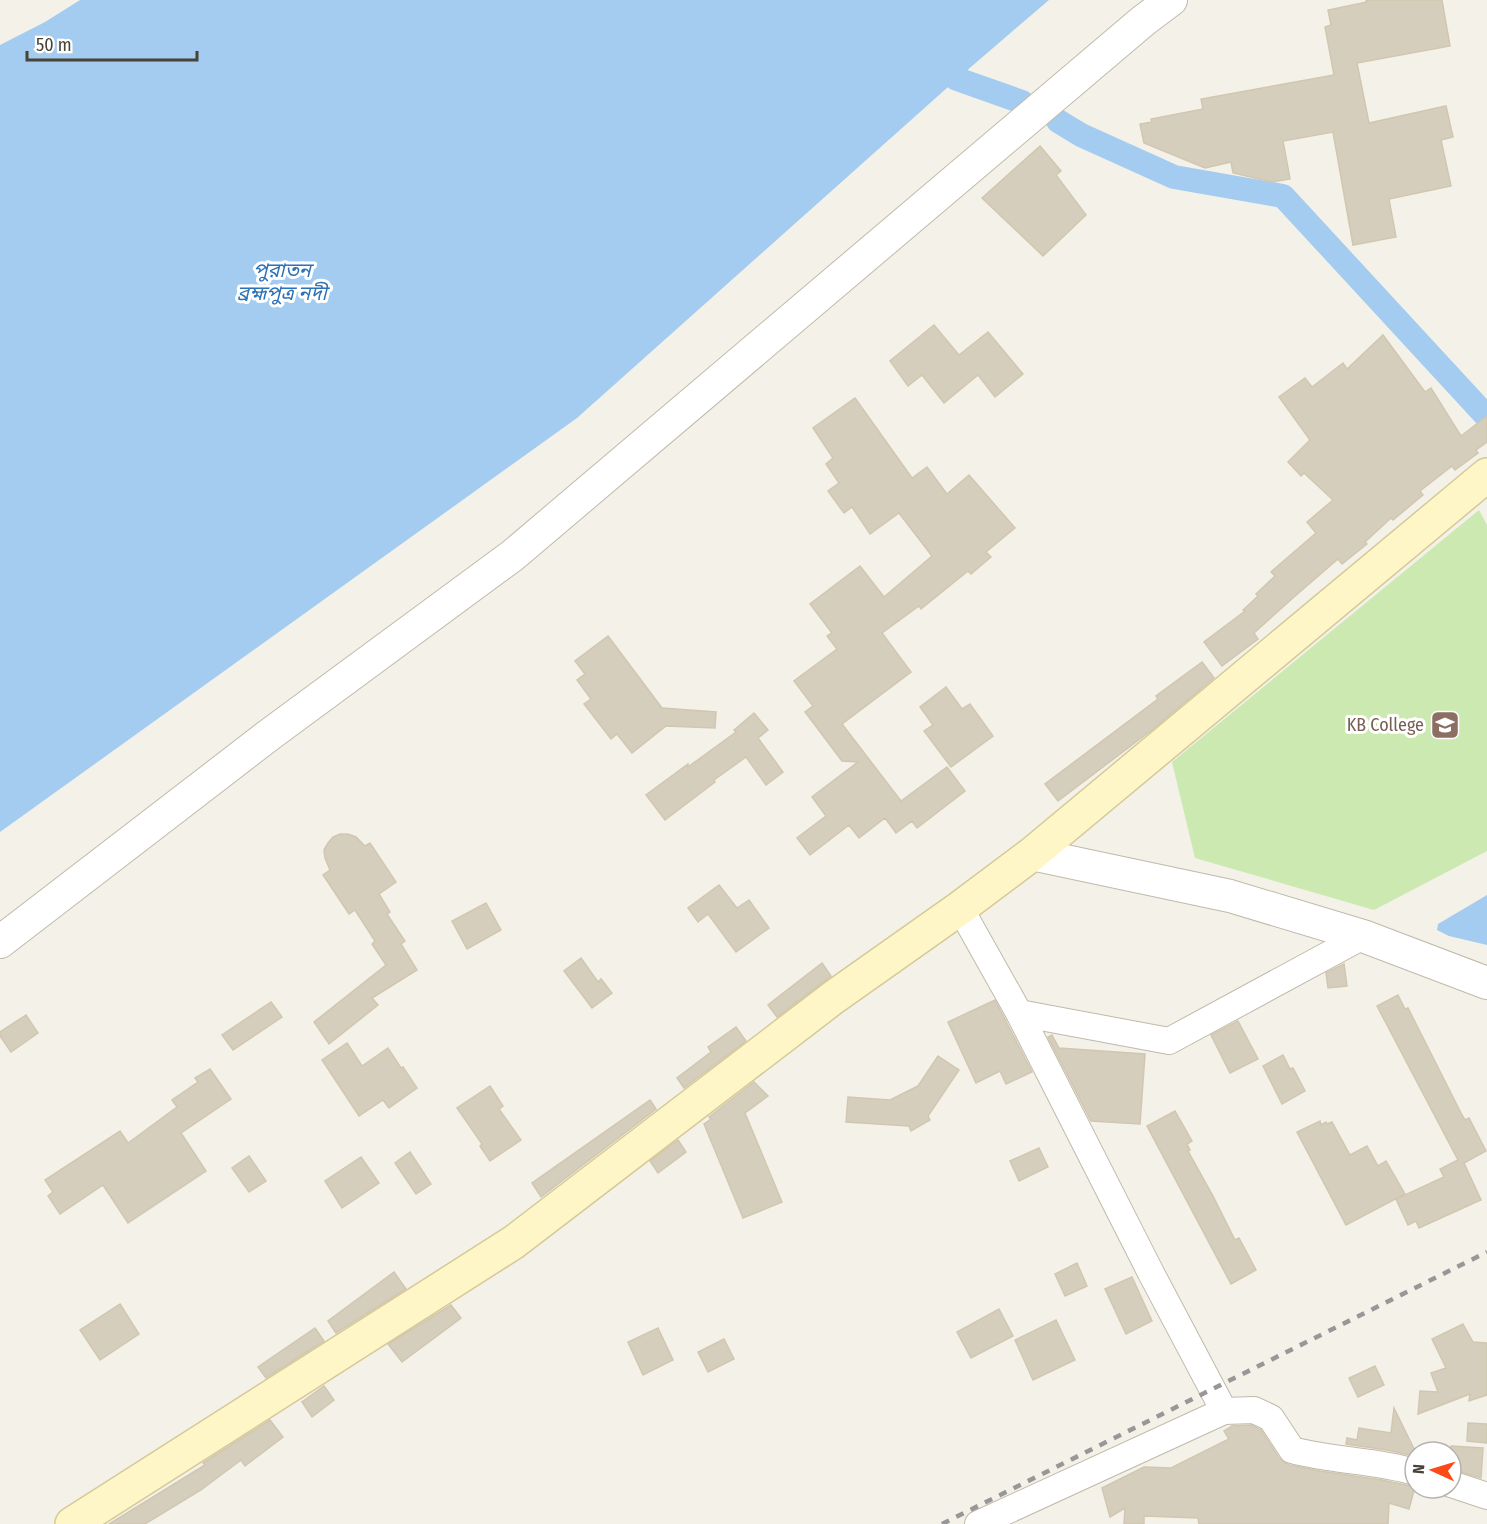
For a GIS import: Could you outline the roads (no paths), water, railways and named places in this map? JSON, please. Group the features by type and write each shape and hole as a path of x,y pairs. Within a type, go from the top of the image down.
{"main road":[{"path":"72,1524 514,1242 834,997 1032,854 1487,475"}],"street":[{"path":"0,942 269,735 512,556 1143,21 1171,0"},
{"path":"1032,854 1230,896 1362,936 1487,983"},
{"path":"960,908 1019,1013 1150,1274 1224,1411"},
{"path":"1019,1013 1169,1041 1362,936"},
{"path":"978,1524 1224,1411 1254,1410 1271,1418 1292,1449 1311,1455 1403,1469"},
{"path":"1463,1488 1487,1496"}],"water":[{"name":"পুরাতন ব্রহ্মপুত্র নদী","path":"80,0 1049,0 957,79 577,418 0,832 0,45 45,22"},
{"path":"1487,895 1487,945 1449,936 1437,930 1438,924"}],"waterway":[{"path":"932,62 957,79 1022,102"},
{"path":"1058,121 1081,135 1174,177 1283,196 1487,417"}],"railway":[{"path":"942,1524 1487,1252"}],"place":[{"name":"KB College","path":"1445,725"}]}
